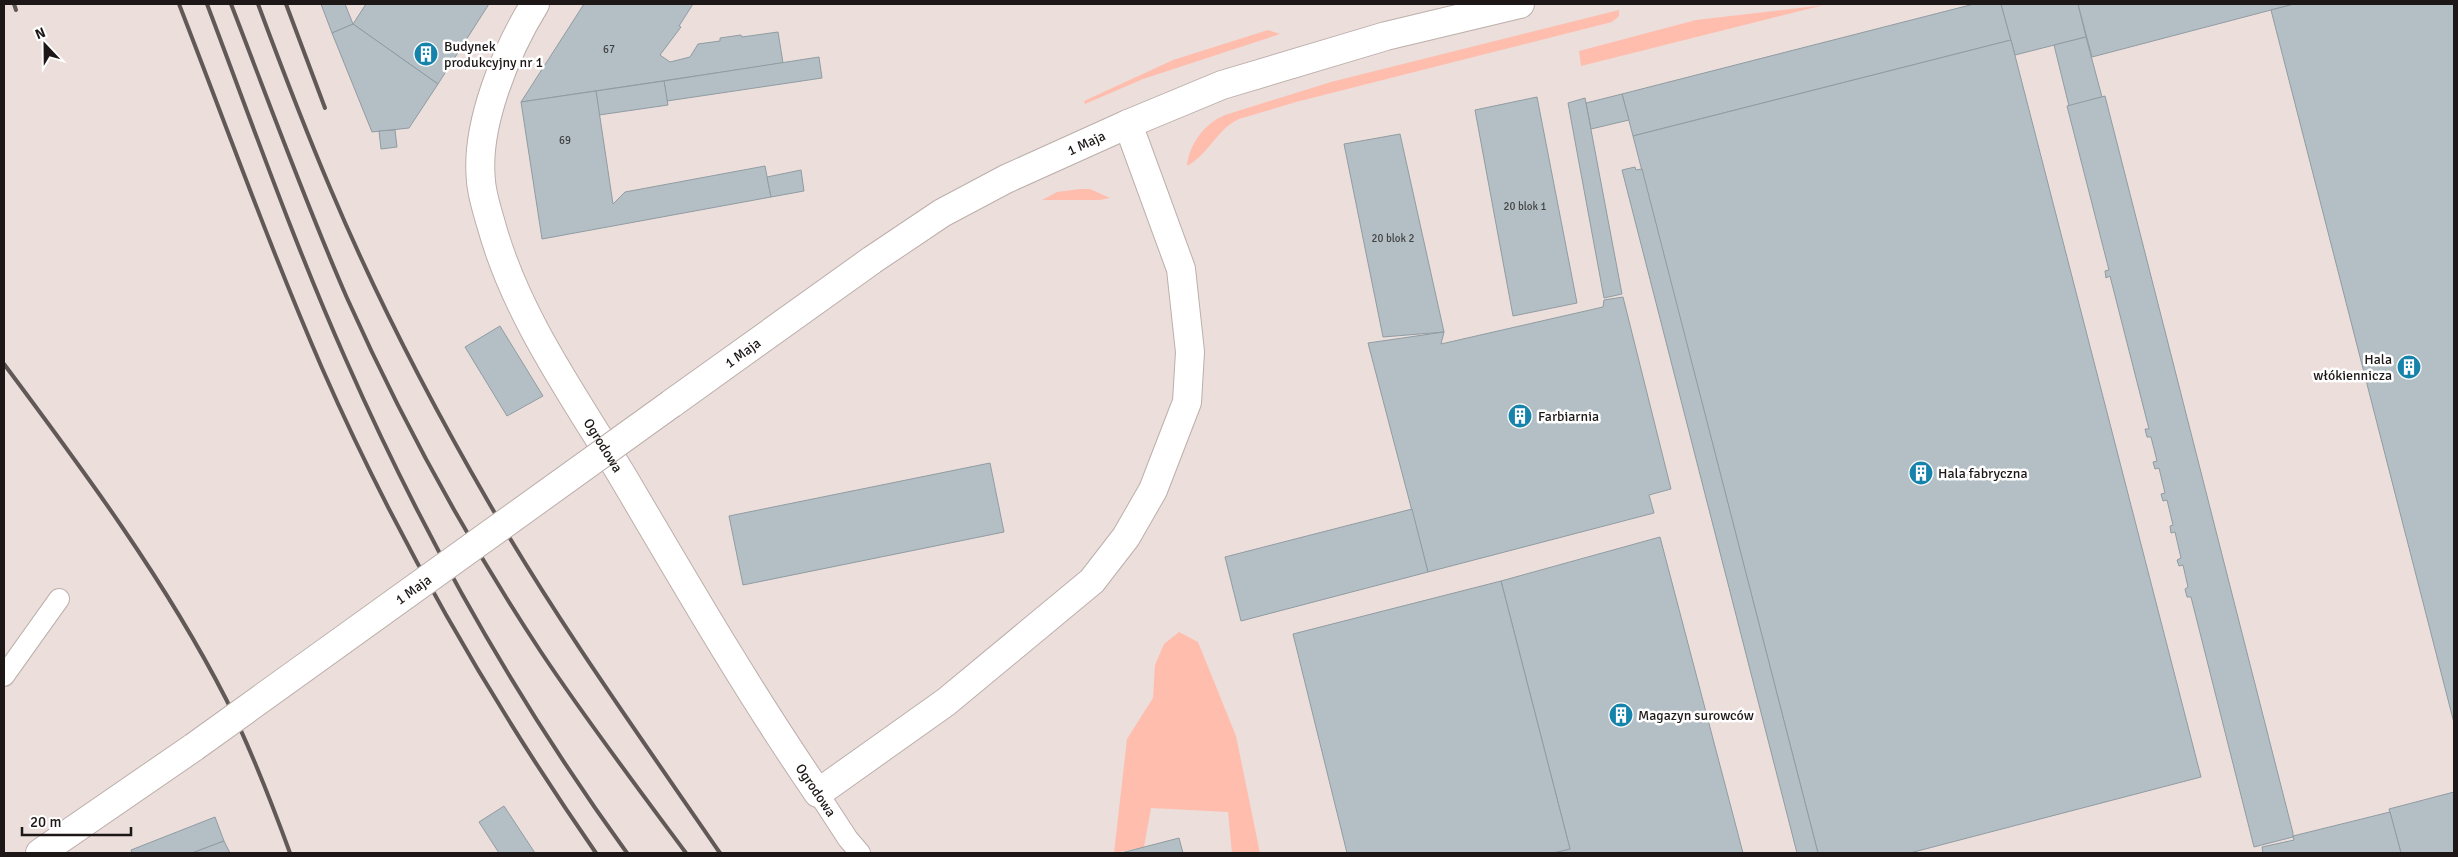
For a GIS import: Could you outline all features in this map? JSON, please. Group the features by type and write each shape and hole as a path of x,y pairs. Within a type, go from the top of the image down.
{"main road":[{"name":"Ogrodowa","path":"535,4 516,36 501,72 480,157 481,182 501,261 522,308 570,390 766,716 818,793"},
{"name":"1 Maja","path":"40,853 194,748 872,260 942,214 1006,179 1128,124 1222,85 1386,36 1520,4"},
{"path":"818,793 946,702 1092,581 1126,537 1153,490 1187,402 1190,352 1181,269 1128,124"}],"lane":[{"path":"4,676 59,599"},
{"name":"Ogrodowa","path":"818,793 848,839 860,853"}],"shaded area":[{"path":"1824,5 1581,66 1579,51 1696,20"},
{"path":"1619,10 1619,16 1612,22 1296,102 1239,119 1225,129 1201,155 1187,166 1191,150 1199,135 1211,123 1225,115 1331,82"},
{"path":"1268,30 1280,34 1143,79 1085,104 1084,101 1173,60"},
{"path":"1090,189 1110,198 1100,200 1042,200 1057,192"},
{"path":"1179,632 1198,642 1236,736 1260,853 1232,853 1228,812 1151,808 1144,847 1114,853 1127,739 1153,698 1155,665 1164,644"}],"building":[{"path":"321,4 345,4 353,24 332,33"},
{"name":"Budynek produkcyjny nr 1","path":"366,4 489,4 438,84 353,24"},
{"path":"584,4 693,4 679,26 681,27 660,55 670,62 690,57 698,44 720,41 720,38 778,32 783,63 521,102"},
{"path":"1974,4 2001,4 2011,40 1633,136 1622,94"},
{"path":"2001,4 2078,4 2086,37 2015,55"},
{"path":"2078,4 2294,4 2092,57"},
{"name":"Hala włókiennicza","path":"2294,4 2454,4 2454,723 2271,10"},
{"path":"353,24 438,84 409,128 372,132 332,33"},
{"path":"2086,37 2102,97 2069,106 2054,45"},
{"name":"Hala fabryczna","path":"2011,40 2201,777 1910,853 1818,853 1633,136"},
{"path":"819,57 822,78 667,101 664,81"},
{"path":"664,81 668,105 599,115 596,91"},
{"path":"596,91 613,204 625,192 765,166 771,197 542,239 521,102"},
{"path":"1622,94 1629,120 1591,129 1586,103"},
{"path":"2105,96 2293,833 2293,837 2254,847 2191,597 2187,597 2185,589 2188,587 2183,565 2179,566 2177,560 2181,558 2175,532 2171,533 2170,526 2173,525 2167,500 2163,501 2161,494 2165,493 2159,468 2155,469 2153,462 2157,461 2151,437 2147,437 2145,429 2149,429 2110,276 2106,278 2105,271 2109,270 2067,106"},
{"path":"1537,97 1577,303 1513,316 1475,110"},
{"path":"1585,98 1622,294 1604,298 1568,103"},
{"path":"395,130 397,147 381,149 379,131"},
{"path":"1400,134 1444,332 1383,337 1344,144"},
{"path":"1635,167 1636,170 1642,169 1818,853 1797,853 1622,170"},
{"path":"801,170 804,191 771,197 767,177"},
{"name":"Farbiarnia","path":"1623,297 1671,489 1649,495 1654,513 1428,572 1368,343 1444,332 1441,344 1603,307 1604,300"},
{"path":"500,326 543,396 507,416 465,347"},
{"path":"990,463 1004,532 743,585 729,516"},
{"path":"1412,509 1428,572 1241,621 1225,557"},
{"name":"Magazyn surowców","path":"1660,537 1743,853 1553,853 1570,849 1501,581"},
{"path":"1501,581 1570,849 1553,853 1347,853 1293,634"},
{"path":"2454,792 2454,853 2401,853 2389,809"},
{"path":"504,806 535,853 499,853 479,822"},
{"path":"2390,812 2401,853 2263,853 2262,847 2294,840 2293,836"},
{"path":"215,817 224,841 192,853 132,853 131,850"},
{"path":"1179,838 1183,853 1121,853"},
{"path":"224,841 230,853 192,853"}],"railway":[{"path":"14,4 16,10"},
{"path":"179,4 266,232 322,368 351,432 447,617 519,737 596,853"},
{"path":"207,4 274,183 327,316 375,425 406,488 473,614 509,675 586,795 627,853"},
{"path":"231,4 302,189 347,298 390,389 437,479 487,567 558,678 686,853"},
{"path":"258,4 321,167 348,230 385,310 446,427 489,503 544,593 601,680 720,853"},
{"path":"286,4 325,108"},
{"path":"4,364 122,527 177,612 226,699 244,737 290,853"}],"place":[{"name":"Budynek produkcyjny nr 1","path":"426,54"},
{"name":"Hala włókiennicza","path":"2409,367"},
{"name":"Farbiarnia","path":"1520,416"},
{"name":"Hala fabryczna","path":"1921,473"},
{"name":"Magazyn surowców","path":"1621,715"}]}
